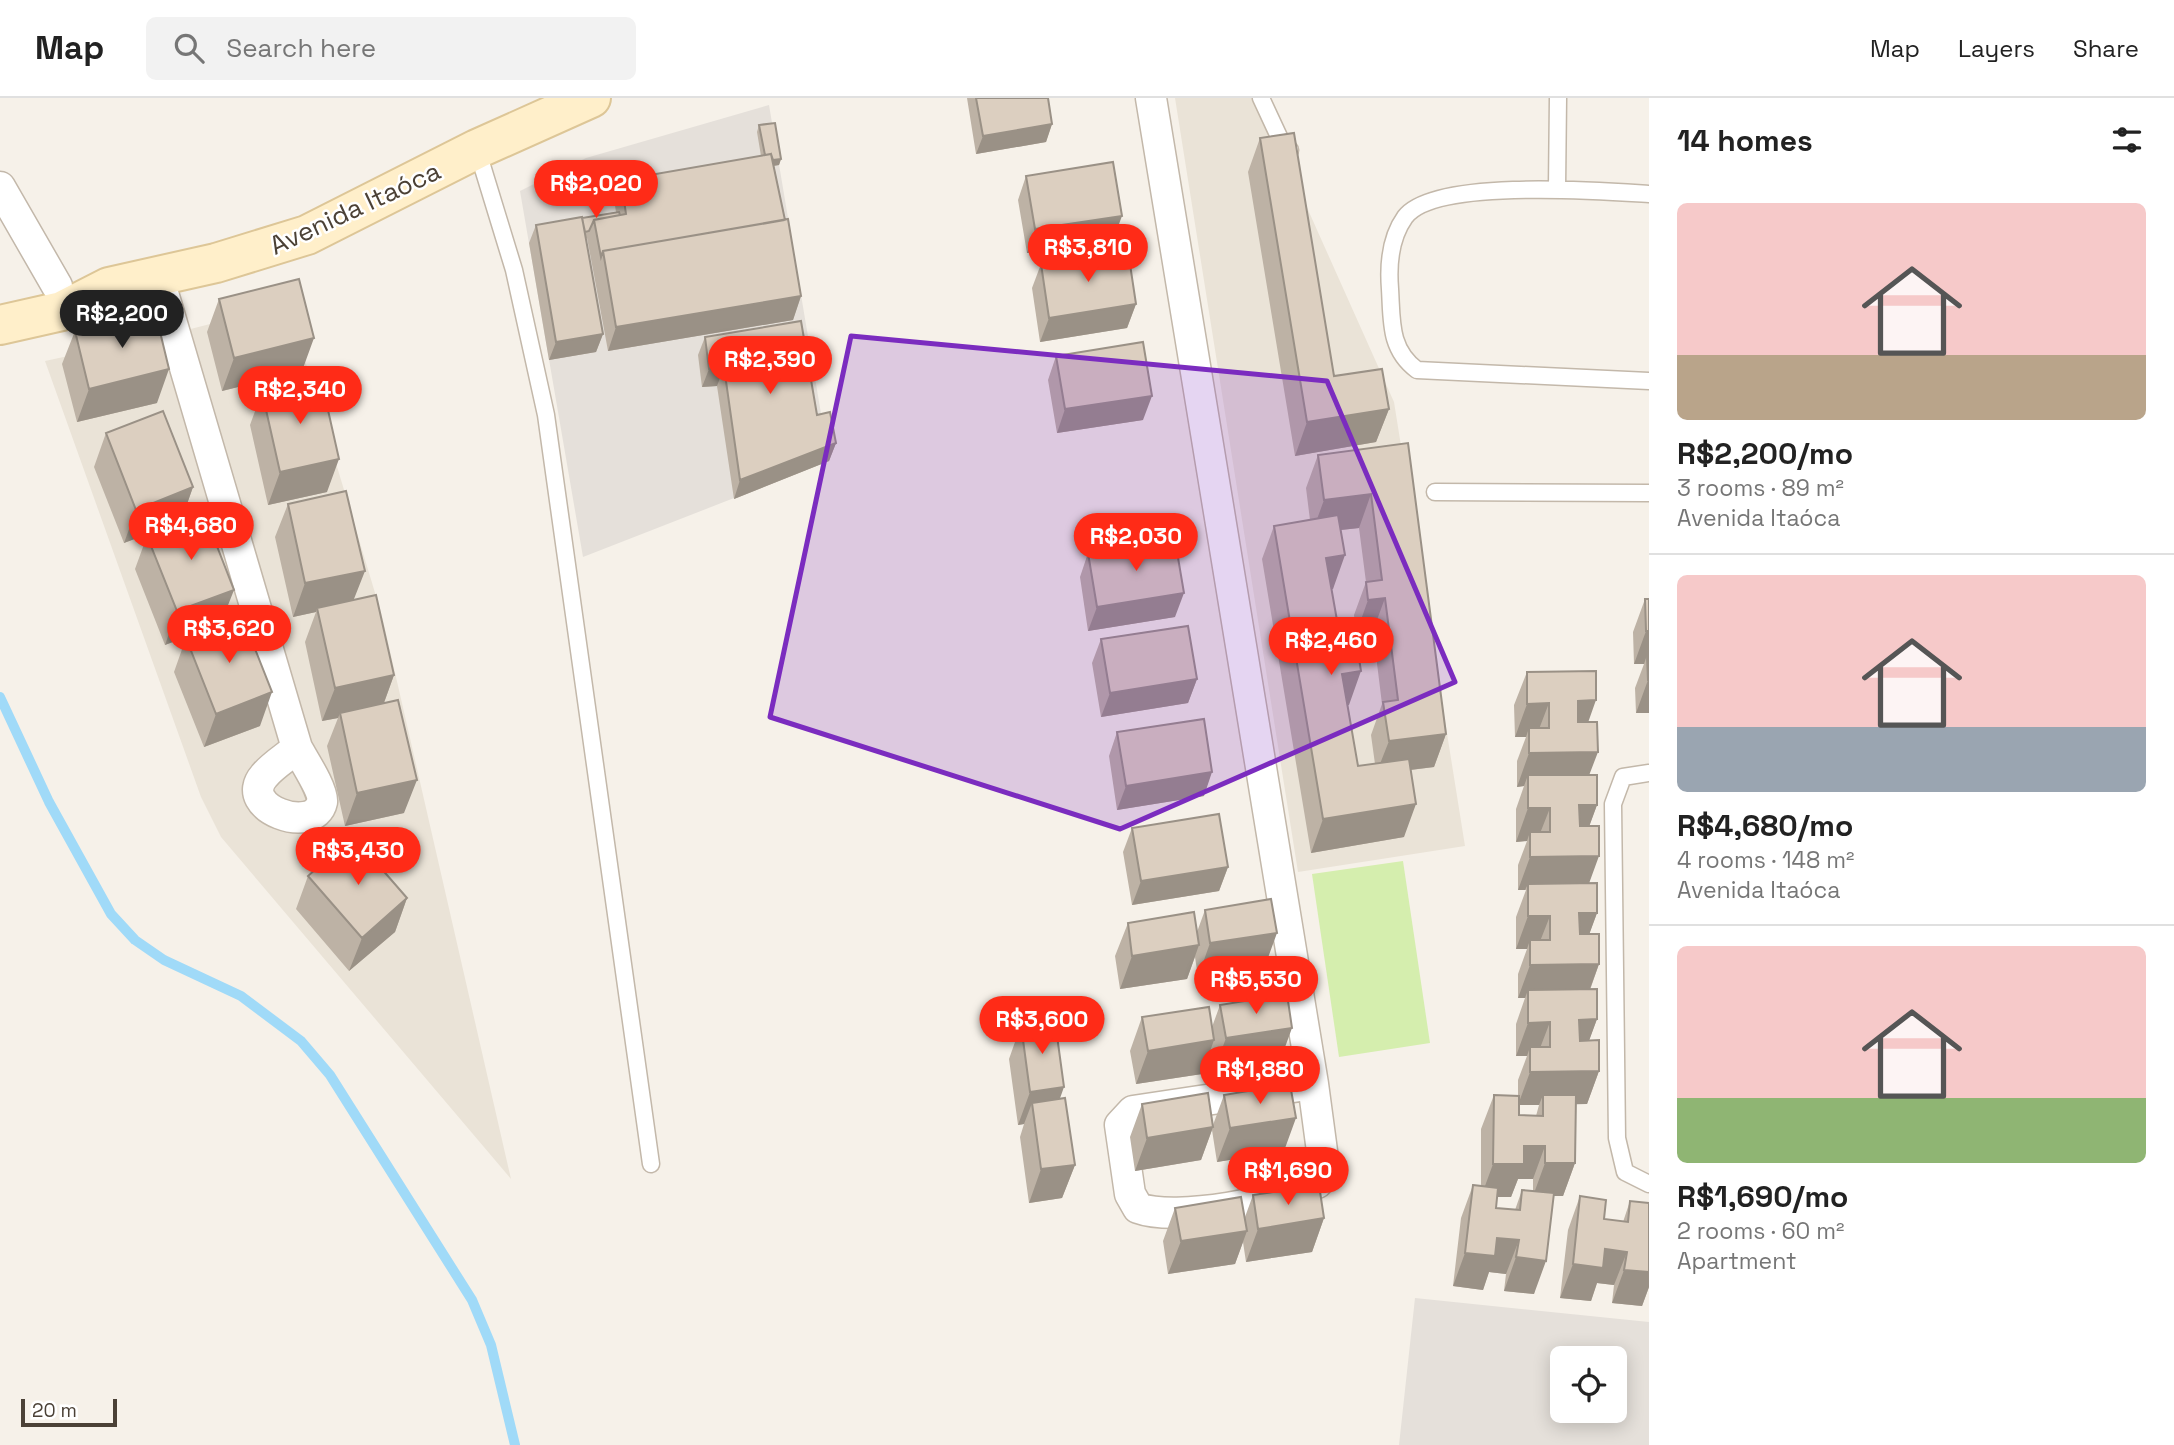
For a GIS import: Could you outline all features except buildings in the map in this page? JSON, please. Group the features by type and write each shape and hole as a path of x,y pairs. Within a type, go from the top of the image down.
{"main road":[{"name":"Avenida Itaóca","path":"0,298 57,286 108,287 261,252 307,235 477,149 591,98"},
{"name":"Avenida Itaóca","path":"0,325 62,311 108,287"}],"street":[{"path":"1151,98 1313,1084 1324,1166 1317,1183 1296,1195 1180,1214 1152,1213 1138,1208 1130,1194 1120,1125 1133,1111 1313,1084"},
{"path":"0,187 57,286"},
{"path":"158,276 298,748"}],"lane":[{"path":"1261,98 1281,141 1294,153"},
{"path":"1557,188 1558,98"},
{"path":"477,149 514,270 546,415 651,1164"},
{"path":"1649,194 1557,188 1486,191 1433,201 1406,215 1392,240 1389,278 1394,337 1402,359 1417,370 1649,381"},
{"path":"1435,492 1649,493"},
{"path":"1649,773 1623,776 1614,804 1617,1138 1625,1172 1649,1184"}],"highlighted area":[{"path":"851,336 1327,381 1455,682 1120,829 770,717"}],"shaded area":[{"path":"1175,98 1258,98 1394,402 1465,846 1298,872"},
{"path":"769,105 829,461 583,557 520,191 586,158"},
{"path":"288,304 382,616 511,1179 221,837 201,797 45,361 175,333"},
{"path":"1415,1298 1649,1322 1649,1445 1399,1445"}],"green space":[{"path":"1403,861 1430,1043 1339,1057 1312,874"}],"waterway":[{"path":"0,697 49,802 111,914 135,940 164,960 241,996 301,1041 330,1075 472,1300 491,1345 515,1445"}]}
